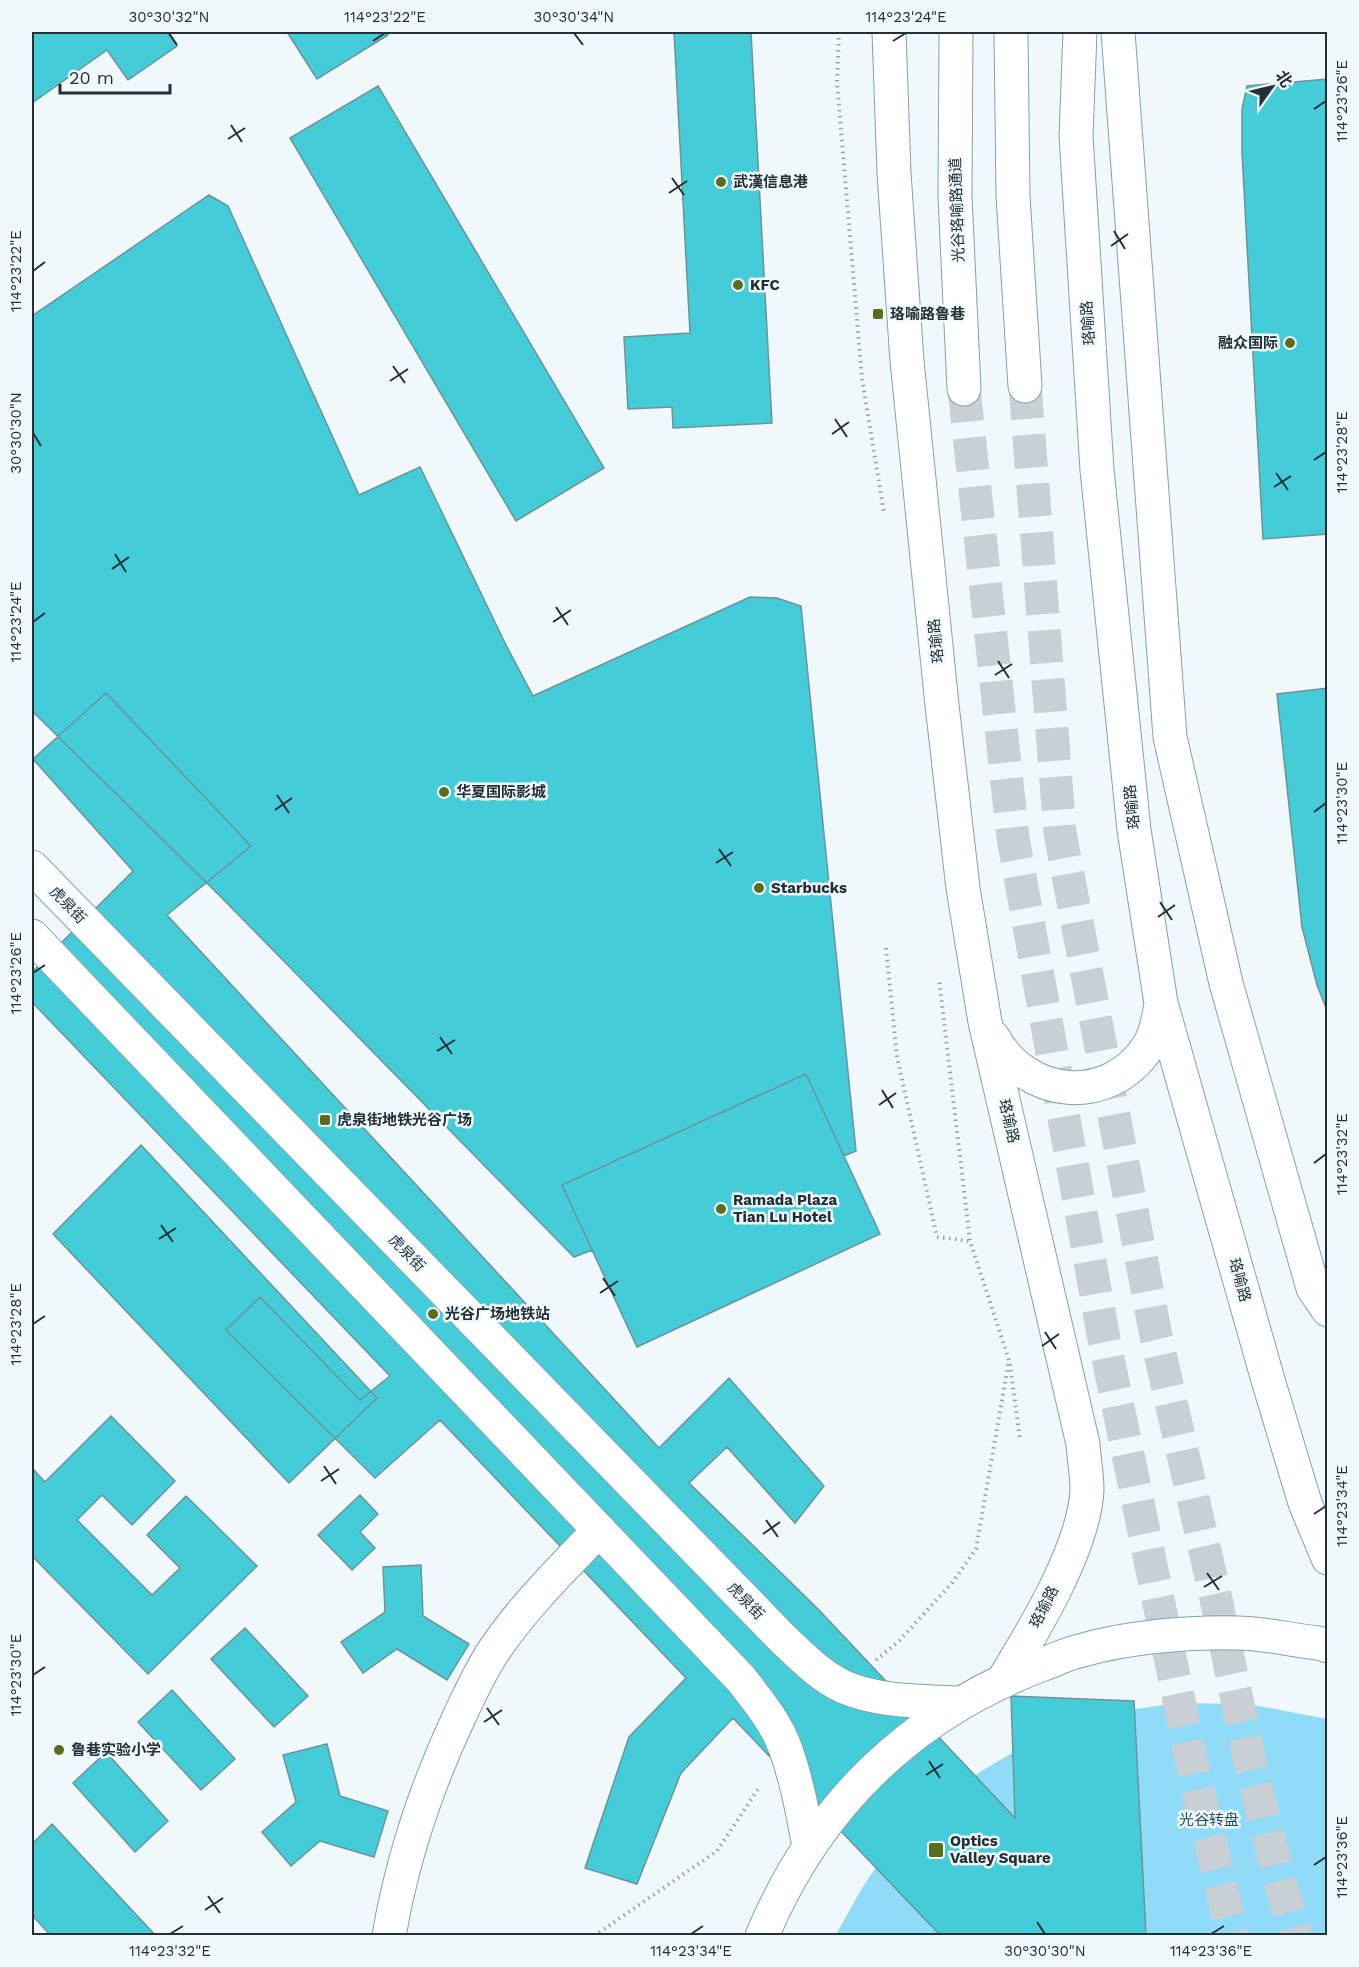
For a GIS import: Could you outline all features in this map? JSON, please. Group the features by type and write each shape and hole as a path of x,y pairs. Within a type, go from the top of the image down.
{"main road":[{"name":"珞瑜路","path":"890,32 894,185 907,361 963,888 985,1022 1083,1444 1087,1490 1079,1529 1064,1568 1023,1648 1004,1679"},
{"name":"光谷珞喻路通道","path":"956,32 955,196 964,389"},
{"path":"1011,32 1013,196 1025,386"},
{"name":"珞喻路","path":"1080,32 1076,136 1097,470 1134,830 1161,1003 1305,1503 1328,1558"},
{"path":"1118,32 1170,737 1226,983 1313,1288 1328,1310"},
{"name":"虎泉街","path":"32,867 782,1638 813,1667 844,1687 889,1699 959,1703"},
{"path":"32,936 741,1679 764,1708 785,1748 800,1796 809,1846"},
{"path":"985,1022 999,1048 1014,1065 1042,1082 1053,1086 1075,1088 1097,1085 1118,1076 1135,1063 1149,1046 1158,1025 1161,1003"},
{"path":"389,1935 395,1902 428,1789 473,1687 496,1647 524,1612 599,1530"},
{"path":"762,1935 776,1902 809,1846 852,1791 903,1743 959,1703 1004,1679 1079,1651 1158,1636 1238,1633 1328,1646"}],"path":[{"path":"839,32 837,82 862,379 885,515"},
{"path":"886,948 897,1057 937,1237 970,1241"},
{"path":"939,979 970,1241 1009,1360 1020,1440"},
{"path":"844,1687 898,1641 952,1583 976,1549 1009,1360"},
{"path":"594,1935 717,1851 785,1748"}],"green space":[{"name":"光谷转盘","path":"1176,1703 1249,1704 1327,1719 1327,1935 835,1936 865,1883 893,1848 945,1798 974,1777 1004,1757 1070,1727 1113,1714"}],"building":[{"path":"32,32 167,32 177,46 128,80 107,50 32,103"},
{"path":"287,32 386,32 388,35 317,79"},
{"name":"武漢信息港","path":"674,32 751,32 772,423 673,428 672,407 628,409 624,337 690,333"},
{"name":"融众国际","path":"1328,79 1328,534 1263,539 1242,153 1242,109 1247,86"},
{"path":"378,86 604,468 516,521 290,138"},
{"path":"209,195 228,206 359,495 420,467 533,696 750,597 777,598 801,606 856,1151 844,1156 806,1074 562,1185 592,1250 574,1257 218,894 32,711 32,316"},
{"path":"1328,688 1328,1013 1317,985 1302,927 1277,694"},
{"name":"光谷广场地铁站","path":"106,693 251,846 167,915 659,1448 729,1378 824,1486 795,1523 727,1447 689,1483 818,1609 1015,1818 1011,1696 1134,1701 1146,1936 941,1936 733,1718 681,1773 637,1884 585,1868 629,1737 686,1678 440,1420 375,1478 226,1330 260,1297 360,1400 390,1376 32,1002 32,972 133,871 33,759"},
{"name":"Ramada Plaza Tian Lu Hotel","path":"806,1074 880,1234 637,1347 562,1185"},
{"path":"141,1145 377,1398 289,1483 53,1234"},
{"path":"111,1416 175,1481 132,1525 102,1495 77,1520 152,1595 180,1568 147,1535 186,1496 257,1566 148,1674 32,1556 32,1468 45,1482"},
{"path":"360,1495 378,1514 360,1532 375,1548 352,1570 318,1535"},
{"path":"421,1565 423,1616 469,1644 447,1680 397,1649 363,1673 341,1642 385,1612 383,1567"},
{"path":"245,1628 308,1696 274,1727 211,1659"},
{"path":"172,1690 235,1759 201,1790 138,1722"},
{"path":"327,1744 340,1796 388,1811 374,1857 320,1841 291,1866 262,1832 296,1802 283,1755"},
{"path":"106,1752 168,1821 135,1852 73,1783"},
{"path":"52,1824 156,1936 51,1936 32,1915 32,1844"}],"tunnel":[{"path":"1025,386 1060,833 1156,1336 1216,1599 1251,1767 1296,1936"},
{"path":"964,389 1013,838 1104,1339 1196,1782 1233,1936"}],"place":[{"name":"武漢信息港","path":"721,182"},
{"name":"KFC","path":"738,285"},
{"name":"珞喻路鲁巷","path":"878,314"},
{"name":"融众国际","path":"1290,343"},
{"name":"华夏国际影城","path":"444,792"},
{"name":"Starbucks","path":"759,888"},
{"name":"虎泉街地铁光谷广场","path":"325,1120"},
{"name":"Ramada Plaza Tian Lu Hotel","path":"721,1209"},
{"name":"光谷广场地铁站","path":"433,1314"},
{"name":"鲁巷实验小学","path":"59,1750"},
{"name":"Optics Valley Square","path":"936,1850"}]}
